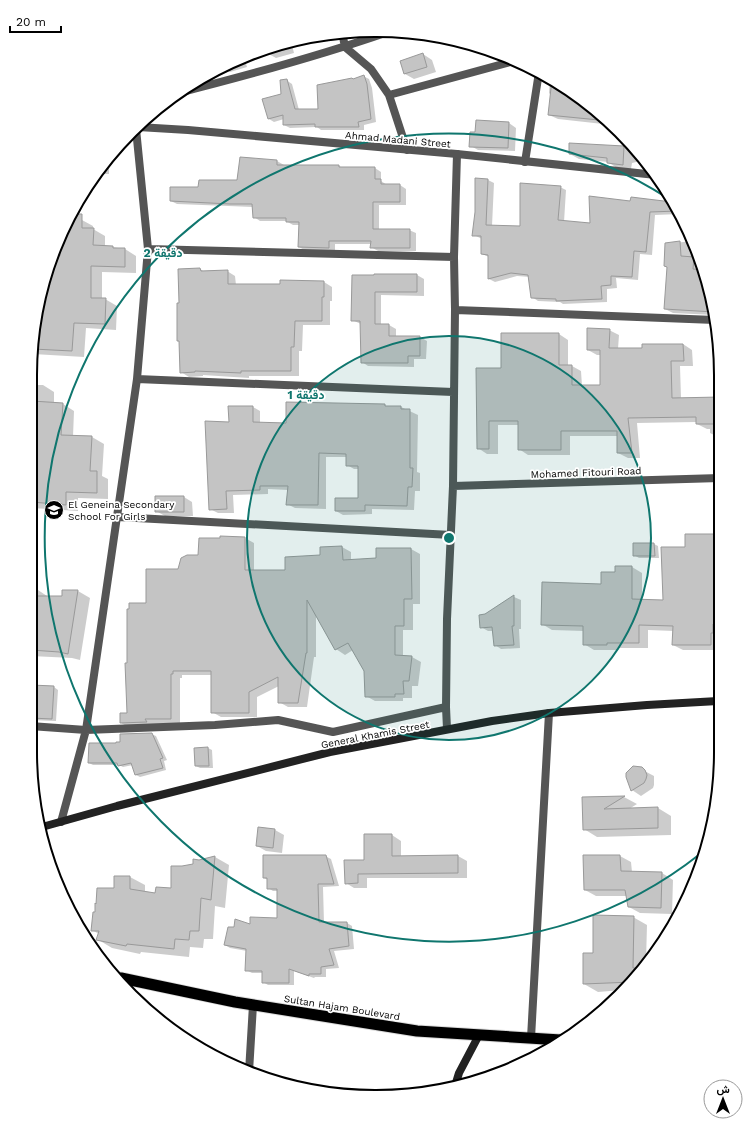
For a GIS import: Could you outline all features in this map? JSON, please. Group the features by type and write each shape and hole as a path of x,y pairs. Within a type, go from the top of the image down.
{"highway":[{"name":"Sultan Hajam Boulevard","path":"125,979 253,1005 417,1031 554,1039"}],"main road":[{"name":"General Khamis Street","path":"46,826 117,806 330,752 447,729 549,713 714,701"},
{"path":"457,1079 478,1035"}],"street":[{"path":"195,89 228,81 345,47 373,37"},
{"path":"343,39 345,47 371,69 389,95 407,150"},
{"path":"389,95 506,63"},
{"path":"525,162 538,78"},
{"name":"Ahmad Madani Street","path":"144,128 188,130 457,154 648,175"},
{"path":"61,822 86,730 137,379 148,249 138,135"},
{"path":"447,729 446,708 453,486 455,310 454,257 457,154"},
{"path":"148,249 454,257"},
{"path":"455,310 709,320"},
{"path":"137,379 453,392"},
{"name":"Mohamed Fitouri Road","path":"453,486 714,478"},
{"path":"118,517 451,535"},
{"path":"37,726 86,730 215,725 278,720 333,732 446,708"},
{"path":"531,1038 549,713"},
{"path":"249,1065 253,1005"}],"building":[{"path":"423,53 427,67 404,74 400,61"},
{"path":"364,75 367,84 371,119 358,122 359,127 315,127 315,124 283,125 283,115 268,119 262,99 281,94 280,80 287,79 295,109 318,109 317,85 353,79"},
{"path":"551,86 598,120 548,115"},
{"path":"476,120 509,122 508,148 469,147 470,132 475,132"},
{"path":"569,143 624,146 623,165 607,163 607,158 569,154"},
{"path":"240,157 277,160 277,165 339,165 339,167 375,167 375,179 381,179 381,184 400,184 400,202 373,202 373,229 410,229 410,248 370,248 371,241 329,241 329,248 298,247 299,222 286,222 286,218 253,218 252,204 170,201 170,187 198,187 199,180 237,180"},
{"path":"475,178 488,179 486,225 520,226 520,183 561,186 558,220 590,223 589,196 630,201 631,197 666,201 672,211 650,212 646,252 634,251 632,277 611,276 611,285 601,286 602,299 556,301 556,299 531,298 528,275 511,273 488,279 488,255 481,254 481,236 472,236 475,212"},
{"path":"78,214 82,214 82,228 94,228 93,245 125,248 125,267 91,266 91,298 106,298 105,324 74,323 72,351 38,349 44,309 55,267"},
{"path":"680,241 681,256 692,257 694,261 693,269 697,269 707,312 664,309 667,267 664,266 665,243"},
{"path":"200,268 201,271 228,270 228,284 280,284 280,280 324,281 322,321 295,321 294,347 291,347 291,371 241,371 241,373 195,371 180,373 179,341 177,341 177,303 179,303 178,269"},
{"path":"417,274 417,292 375,292 375,324 389,324 389,336 420,336 420,356 408,356 408,363 361,363 360,321 351,321 352,275"},
{"path":"587,328 610,329 609,348 642,348 642,344 683,344 684,361 671,361 672,398 714,397 714,424 696,424 696,417 628,418 632,453 617,453 617,431 561,431 561,450 518,450 518,421 489,421 489,449 477,449 476,368 501,368 501,333 559,333 559,365 572,365 572,385 600,385 600,350 587,350"},
{"path":"37,401 63,403 61,435 92,436 90,471 97,471 97,493 66,492 66,505 37,502"},
{"path":"286,402 385,404 385,406 401,406 401,409 410,409 410,468 413,468 412,487 408,487 407,506 365,505 365,511 335,511 335,498 358,498 358,466 346,466 346,454 319,453 318,505 286,505 288,486 260,486 260,490 226,491 227,509 209,510 205,421 229,422 228,406 253,406 253,422 286,423"},
{"path":"155,496 184,496 184,512 155,512"},
{"path":"685,534 714,534 714,624 713,633 711,633 711,645 672,645 673,626 639,625 639,643 583,645 583,626 541,625 542,582 601,584 601,572 615,572 615,566 632,566 632,599 663,600 661,547 685,547"},
{"path":"220,536 245,537 245,570 285,570 285,557 320,555 320,547 342,546 343,560 376,558 376,548 411,548 412,599 404,599 404,626 395,626 395,655 412,656 409,681 403,681 404,694 395,694 395,697 365,697 364,671 348,643 335,650 307,600 307,653 298,703 278,703 278,677 249,692 249,713 211,713 211,671 173,671 173,674 171,674 171,719 145,719 147,722 120,723 120,713 127,713 125,663 127,663 127,609 129,609 129,603 146,603 146,569 178,569 181,558 187,555 198,555 199,538 220,538"},
{"path":"633,543 654,543 655,556 633,556"},
{"path":"62,590 78,590 68,654 37,650 37,596 62,596"},
{"path":"514,595 514,626 512,626 514,645 494,646 492,627 480,628 479,615 485,614"},
{"path":"37,685 54,686 52,719 37,718"},
{"path":"152,733 163,758 160,759 163,768 135,775 131,763 118,766 117,763 88,763 89,743 116,743 120,742 120,734"},
{"path":"208,747 209,766 195,766 194,748"},
{"path":"633,766 642,767 647,775 644,783 631,791 626,773"},
{"path":"625,796 604,809 658,807 658,828 583,830 582,797"},
{"path":"258,827 275,829 273,848 256,846"},
{"path":"364,834 392,834 392,856 458,855 458,873 358,874 358,883 345,884 344,860 364,860"},
{"path":"263,855 326,855 334,884 318,884 319,922 347,922 349,946 329,949 334,965 321,967 321,974 309,974 309,976 289,969 289,983 262,983 262,971 245,971 246,949 224,945 228,927 234,927 235,919 250,924 250,917 277,918 277,889 267,889 267,878 263,878"},
{"path":"583,855 620,855 621,871 662,872 661,908 628,907 625,890 584,890"},
{"path":"215,856 211,900 201,898 199,931 190,931 189,940 175,939 174,949 127,944 126,946 96,940 99,931 91,931 93,912 95,912 97,888 114,888 114,876 130,876 130,889 155,893 156,887 171,888 171,866 193,864 193,859 199,860"},
{"path":"593,915 634,916 633,968 636,968 623,982 583,984 583,953 593,953"}],"place":[{"name":"El Geneina Secondary School For Girls","path":"54,510"}]}
